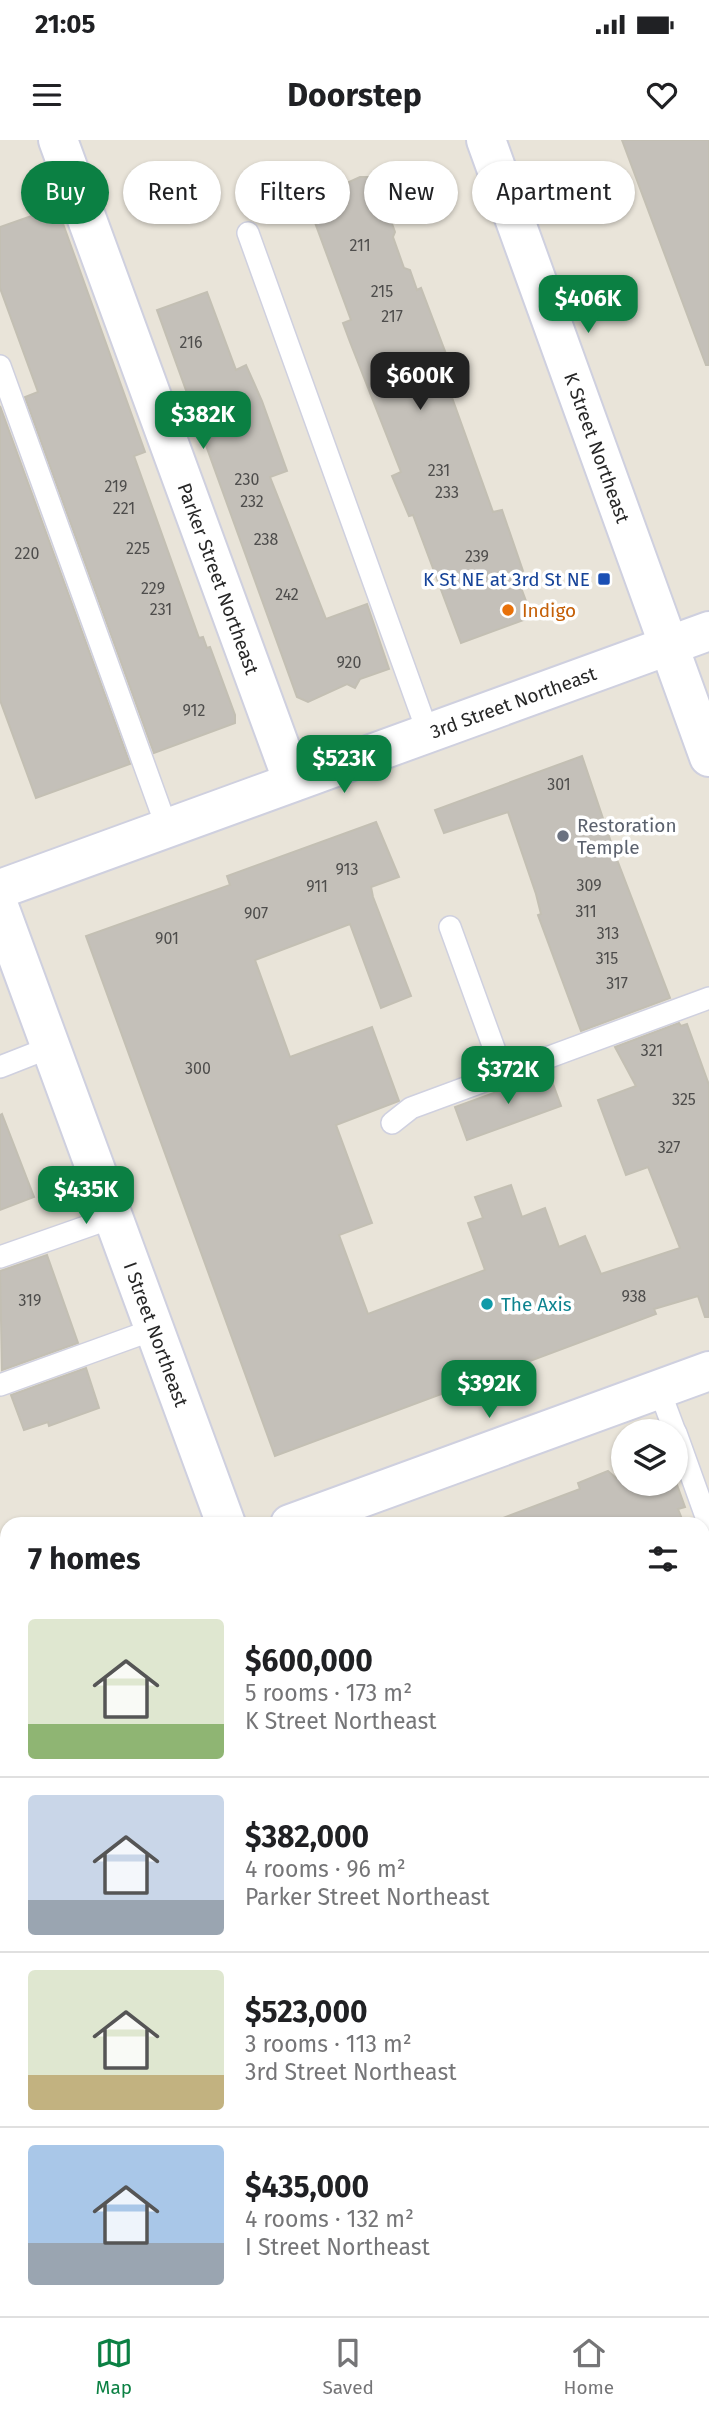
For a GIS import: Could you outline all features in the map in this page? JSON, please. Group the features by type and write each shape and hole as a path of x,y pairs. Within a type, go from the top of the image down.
{"street":[{"name":"Parker Street Northeast","path":"58,140 293,782"},
{"name":"K Street Northeast","path":"486,140 709,757"},
{"name":"3rd Street Northeast","path":"0,890 709,631"},
{"name":"I Street Northeast","path":"0,909 223,1517"},
{"path":"338,1516 709,1370"}],"lane":[{"path":"248,233 428,733"},
{"path":"0,366 167,828"},
{"path":"450,927 503,1073"},
{"path":"392,1123 411,1108 709,998"},
{"path":"0,1067 51,1047"},
{"path":"0,1257 114,1217"},
{"path":"0,1385 155,1329"},
{"path":"659,1389 670,1419"},
{"path":"688,1468 706,1517"}],"building":[{"path":"622,140 709,140 709,365 706,365 635,175 635,161 630,161"},
{"path":"364,177 364,224 392,224 395,232 393,237 404,268 410,270 417,290 421,288 454,375 445,378 493,512 502,510 523,571 517,577 532,617 461,643 413,515 409,516 392,476 401,472 343,323 351,320 316,224 350,224 350,182"},
{"path":"21,220 21,224 63,224 145,452 134,456 199,638 203,637 207,648 210,647 235,715 235,723 154,753 25,397 38,392 0,288 0,227"},
{"path":"207,292 236,370 246,365 262,401 287,471 270,477 326,619 367,604 389,669 360,679 355,688 347,684 308,702 297,697 157,310"},
{"path":"0,406 130,764 36,798 0,700"},
{"path":"582,756 616,857 670,998 581,1031 538,915 541,914 536,894 508,812 444,833 435,810"},
{"path":"376,822 399,877 371,887 373,897 411,996 381,1008 350,924 255,960 290,1057 372,1027 399,1101 336,1125 372,1223 339,1235 368,1314 485,1270 468,1223 483,1218 475,1197 511,1185 522,1217 545,1208 559,1247 585,1236 601,1274 680,1248 648,1167 626,1175 598,1100 636,1086 615,1047 679,1023 681,1026 687,1024 709,1085 709,1317 705,1317 698,1296 654,1309 656,1314 275,1456 86,936 230,885 227,876"},
{"path":"549,1073 561,1106 467,1140 455,1107"},
{"path":"2,1114 34,1197 0,1210 0,1115"},
{"path":"47,1255 78,1343 2,1370 0,1271"},
{"path":"86,1368 99,1408 49,1426 48,1422 24,1430 11,1395"},
{"path":"608,1471 611,1474 611,1496 681,1496 685,1507 678,1509 681,1517 506,1517 580,1489 578,1483"}],"place":[{"name":"K St NE at 3rd St NE","path":"604,579"},
{"name":"Indigo","path":"508,610"},
{"name":"Restoration Temple","path":"563,836"},
{"name":"The Axis","path":"487,1304"}]}
